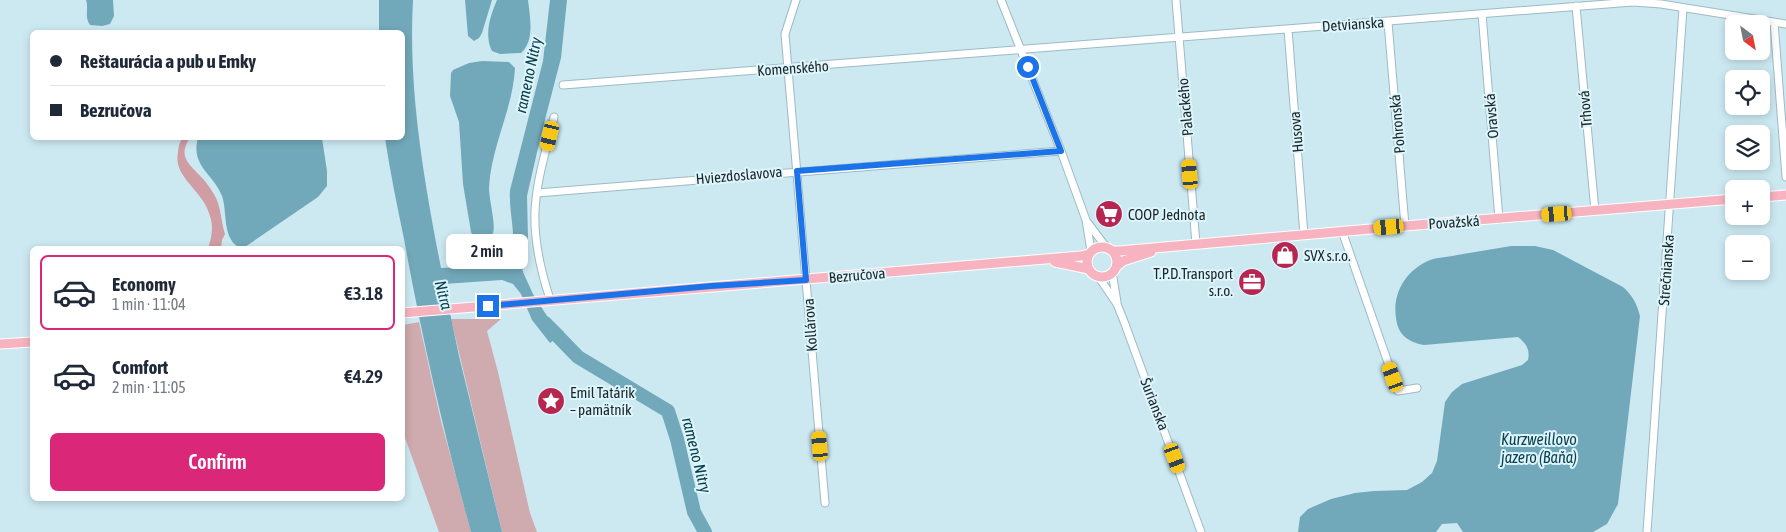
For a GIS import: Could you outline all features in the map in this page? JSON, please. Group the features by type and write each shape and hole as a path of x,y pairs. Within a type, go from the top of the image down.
{"main road":[{"path":"1770,196 1786,195"},
{"name":"Považská","path":"1109,249 1119,252 1196,244 1276,241 1304,235 1342,231 1725,201"},
{"name":"Považská","path":"1115,269 1132,258 1174,246"},
{"name":"Bezručova","path":"405,313 518,303 547,298 806,280 1081,256 1090,253 1097,247 1109,249"},
{"path":"1098,276 1105,276 1115,269 1117,258 1109,249"},
{"path":"1088,269 1086,262 1090,253"},
{"name":"Bezručova","path":"1042,259 1088,269 1098,276"},
{"path":"0,344 30,342"}],"street":[{"name":"Kollárova","path":"794,0 785,34 825,503"},
{"path":"1001,0 1022,50 1086,220 1090,253"},
{"name":"Palackého","path":"1176,0 1196,244"},
{"name":"Detvianska","path":"1022,50 1633,2 1786,24"},
{"name":"Trhová","path":"1576,6 1595,212"},
{"name":"Strečnianska","path":"1647,532 1684,8"},
{"name":"Oravská","path":"1482,14 1499,219"},
{"name":"Pohronská","path":"1388,22 1405,226"},
{"path":"1774,22 1786,176"},
{"name":"Husova","path":"1288,29 1304,235"},
{"name":"Komenského","path":"563,85 1022,50"},
{"path":"547,298 535,228 535,212 537,192 554,116"},
{"name":"Hviezdoslavova","path":"537,192 1061,151"},
{"path":"1086,220 1109,249"},
{"path":"1342,231 1398,391 1417,388"},
{"name":"Šurianska","path":"1115,269 1117,304"},
{"name":"Šurianska","path":"1098,276 1117,304 1201,532"}],"shaded area":[{"path":"182,140 189,140 185,151 187,161 208,185 218,203 225,234 221,246 209,246 212,228 211,219 203,201 179,168 177,160"},
{"path":"451,319 501,319 487,331 530,513 537,532 502,532"},
{"path":"419,322 441,421 471,532 439,532 405,438 405,325"}],"water":[{"path":"86,0 113,0 114,16 110,24 102,26 90,25 87,19"},
{"name":"Nitra","path":"379,0 413,0 412,34 415,101 423,168 441,268 486,266 510,268 513,233 510,190 543,61 550,0 567,0 561,58 527,196 528,237 521,259 523,272 533,294 547,316 564,332 550,343 532,320 521,294 513,284 502,280 444,284 459,356 502,532 471,532 434,386 385,140 405,140 405,30 379,30"},
{"path":"465,0 492,0 482,33 474,41 468,36"},
{"path":"497,0 528,0 530,35 521,53 500,54 492,51 488,32 490,19"},
{"path":"482,61 509,62 515,68 510,98 491,172 489,188 494,229 491,236 484,239 473,236 471,232 463,184 459,122 450,96 451,73 453,70 469,63"},
{"path":"198,140 322,140 327,171 327,186 318,197 246,246 237,246 228,233 222,196 200,163 196,148"},
{"name":"Kurzweillovo jazero (Baňa)","path":"1511,246 1535,246 1553,250 1623,287 1632,297 1640,316 1618,504 1607,524 1593,532 1463,532 1457,523 1442,524 1436,532 1298,532 1300,517 1308,509 1331,499 1355,493 1407,490 1422,482 1432,473 1437,461 1445,402 1452,392 1462,384 1522,365 1528,360 1529,353 1527,347 1518,337 1424,345 1413,342 1405,337 1399,329 1396,318 1396,300 1402,283 1421,264 1436,258"}],"waterway":[{"name":"rameno Nitry","path":"545,323 578,357 668,411 677,439 694,512 705,532"}],"place":[{"name":"COOP Jednota","path":"1109,214"},
{"name":"SVX s.r.o.","path":"1285,255"},
{"name":"T.P.D.Transport s.r.o.","path":"1252,282"},
{"name":"Emil Tatárik – pamätník","path":"551,401"}],"route":[{"path":"488,306 711,286 806,280 797,171 1061,151 1028,67"}]}
